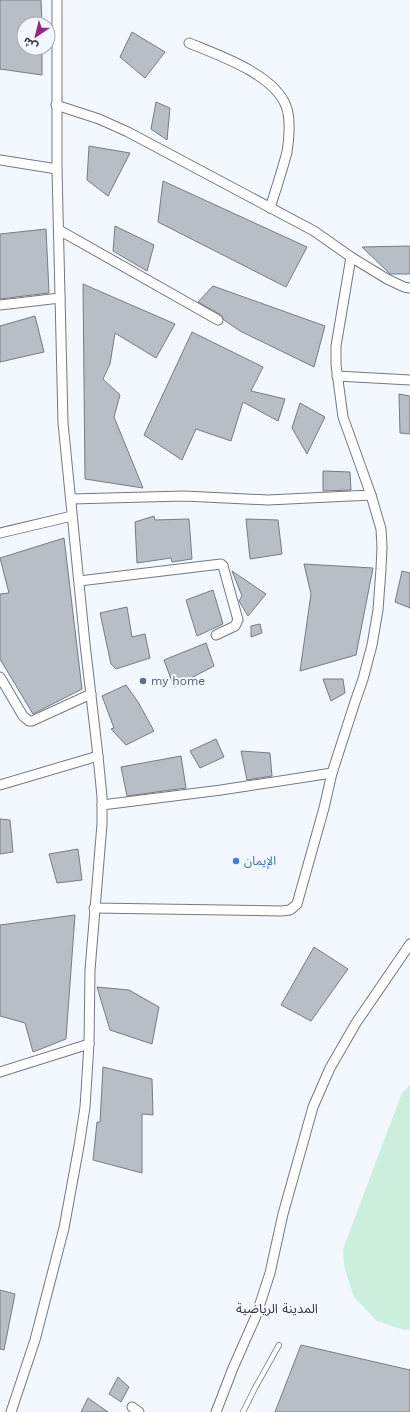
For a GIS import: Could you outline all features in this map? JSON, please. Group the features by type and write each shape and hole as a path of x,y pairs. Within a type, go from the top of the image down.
{"street":[{"path":"11,1412 36,1340 64,1228 85,1107 89,1044 90,970 94,908 100,860 102,805 64,435 57,169 57,0"},
{"path":"189,43 253,72 278,92 287,107 289,122 287,151 270,208"},
{"path":"56,105 99,119 120,129 314,231 351,257 387,279 404,287 410,288"},
{"path":"0,160 57,169"},
{"path":"59,230 218,320"},
{"path":"94,908 281,911 290,910 295,906 298,900 324,808 332,773 363,679 372,645 378,610 382,569 381,529 343,417 337,376 336,346 351,257"},
{"path":"0,305 60,298"},
{"path":"337,376 410,380"},
{"path":"71,499 184,496 268,500 370,495"},
{"path":"0,533 72,516"},
{"path":"79,581 221,564 223,566 238,620 235,626 216,635"},
{"path":"0,677 23,716 32,722 91,694"},
{"path":"0,784 98,756"},
{"path":"102,805 222,790 332,773"},
{"path":"216,1412 233,1368 256,1316 270,1273 283,1214 313,1107 330,1068 356,1024 410,944"},
{"path":"401,957 410,961"},
{"path":"0,1072 89,1044"}],"lane":[{"path":"243,1412 278,1345"}],"green space":[{"path":"410,1085 410,1329 404,1330 377,1321 354,1297 344,1266 343,1249 402,1093"}],"building":[{"path":"0,0 41,0 42,16 16,16 16,56 42,56 42,75 0,69"},
{"path":"132,32 165,52 145,78 120,57"},
{"path":"156,102 170,108 167,140 151,129"},
{"path":"89,146 130,153 108,196 87,180"},
{"path":"163,181 307,247 286,287 158,222"},
{"path":"115,226 154,245 147,271 113,251"},
{"path":"46,229 49,293 0,299 0,234"},
{"path":"410,246 410,274 390,274 362,247"},
{"path":"83,284 175,324 156,358 115,333 110,364 103,379 120,395 114,417 143,488 85,479"},
{"path":"213,286 325,326 314,367 240,331 224,320 221,315 198,302"},
{"path":"35,316 44,352 0,362 0,326"},
{"path":"192,332 263,367 251,391 285,399 278,421 243,402 231,441 196,429 182,460 144,435"},
{"path":"399,394 410,396 410,434 400,433"},
{"path":"300,403 325,417 307,454 292,428"},
{"path":"323,471 350,472 351,490 323,491"},
{"path":"154,516 155,520 189,519 192,559 172,562 171,558 137,563 135,522"},
{"path":"246,519 278,520 282,554 250,559"},
{"path":"64,538 82,689 33,714 0,659 0,594 9,593 0,558"},
{"path":"304,564 373,568 356,655 300,671 311,594"},
{"path":"232,571 266,594 248,616 239,601 242,596"},
{"path":"402,571 410,573 410,608 395,602"},
{"path":"213,590 223,624 197,636 186,600"},
{"path":"127,607 132,637 145,634 150,658 116,669 111,664 100,613"},
{"path":"260,624 262,633 251,637 251,626"},
{"path":"206,643 214,666 174,687 164,660"},
{"path":"323,679 343,679 345,693 331,701"},
{"path":"126,685 138,702 154,731 126,745 111,729 114,728 102,696"},
{"path":"216,739 224,757 200,768 190,751"},
{"path":"241,751 270,753 272,776 247,780"},
{"path":"181,756 186,788 127,796 121,767"},
{"path":"0,819 10,820 13,852 0,854"},
{"path":"78,849 82,880 57,883 49,854"},
{"path":"75,915 66,1039 33,1052 25,1023 0,1016 0,925"},
{"path":"314,947 348,969 311,1021 281,1005"},
{"path":"97,987 129,990 159,1007 152,1044 110,1030"},
{"path":"103,1067 152,1079 153,1115 142,1114 142,1173 93,1160 97,1122 100,1122"},
{"path":"0,1290 15,1294 4,1350 0,1349"},
{"path":"301,1345 410,1370 410,1412 275,1412"},
{"path":"118,1377 129,1387 121,1402 109,1394"},
{"path":"88,1398 108,1412 81,1412"}],"place":[{"name":"my home","path":"143,681"},
{"name":"الإيمان","path":"236,861"}],"district":[{"name":"المدينة الرياضية","path":"277,1308"}]}
